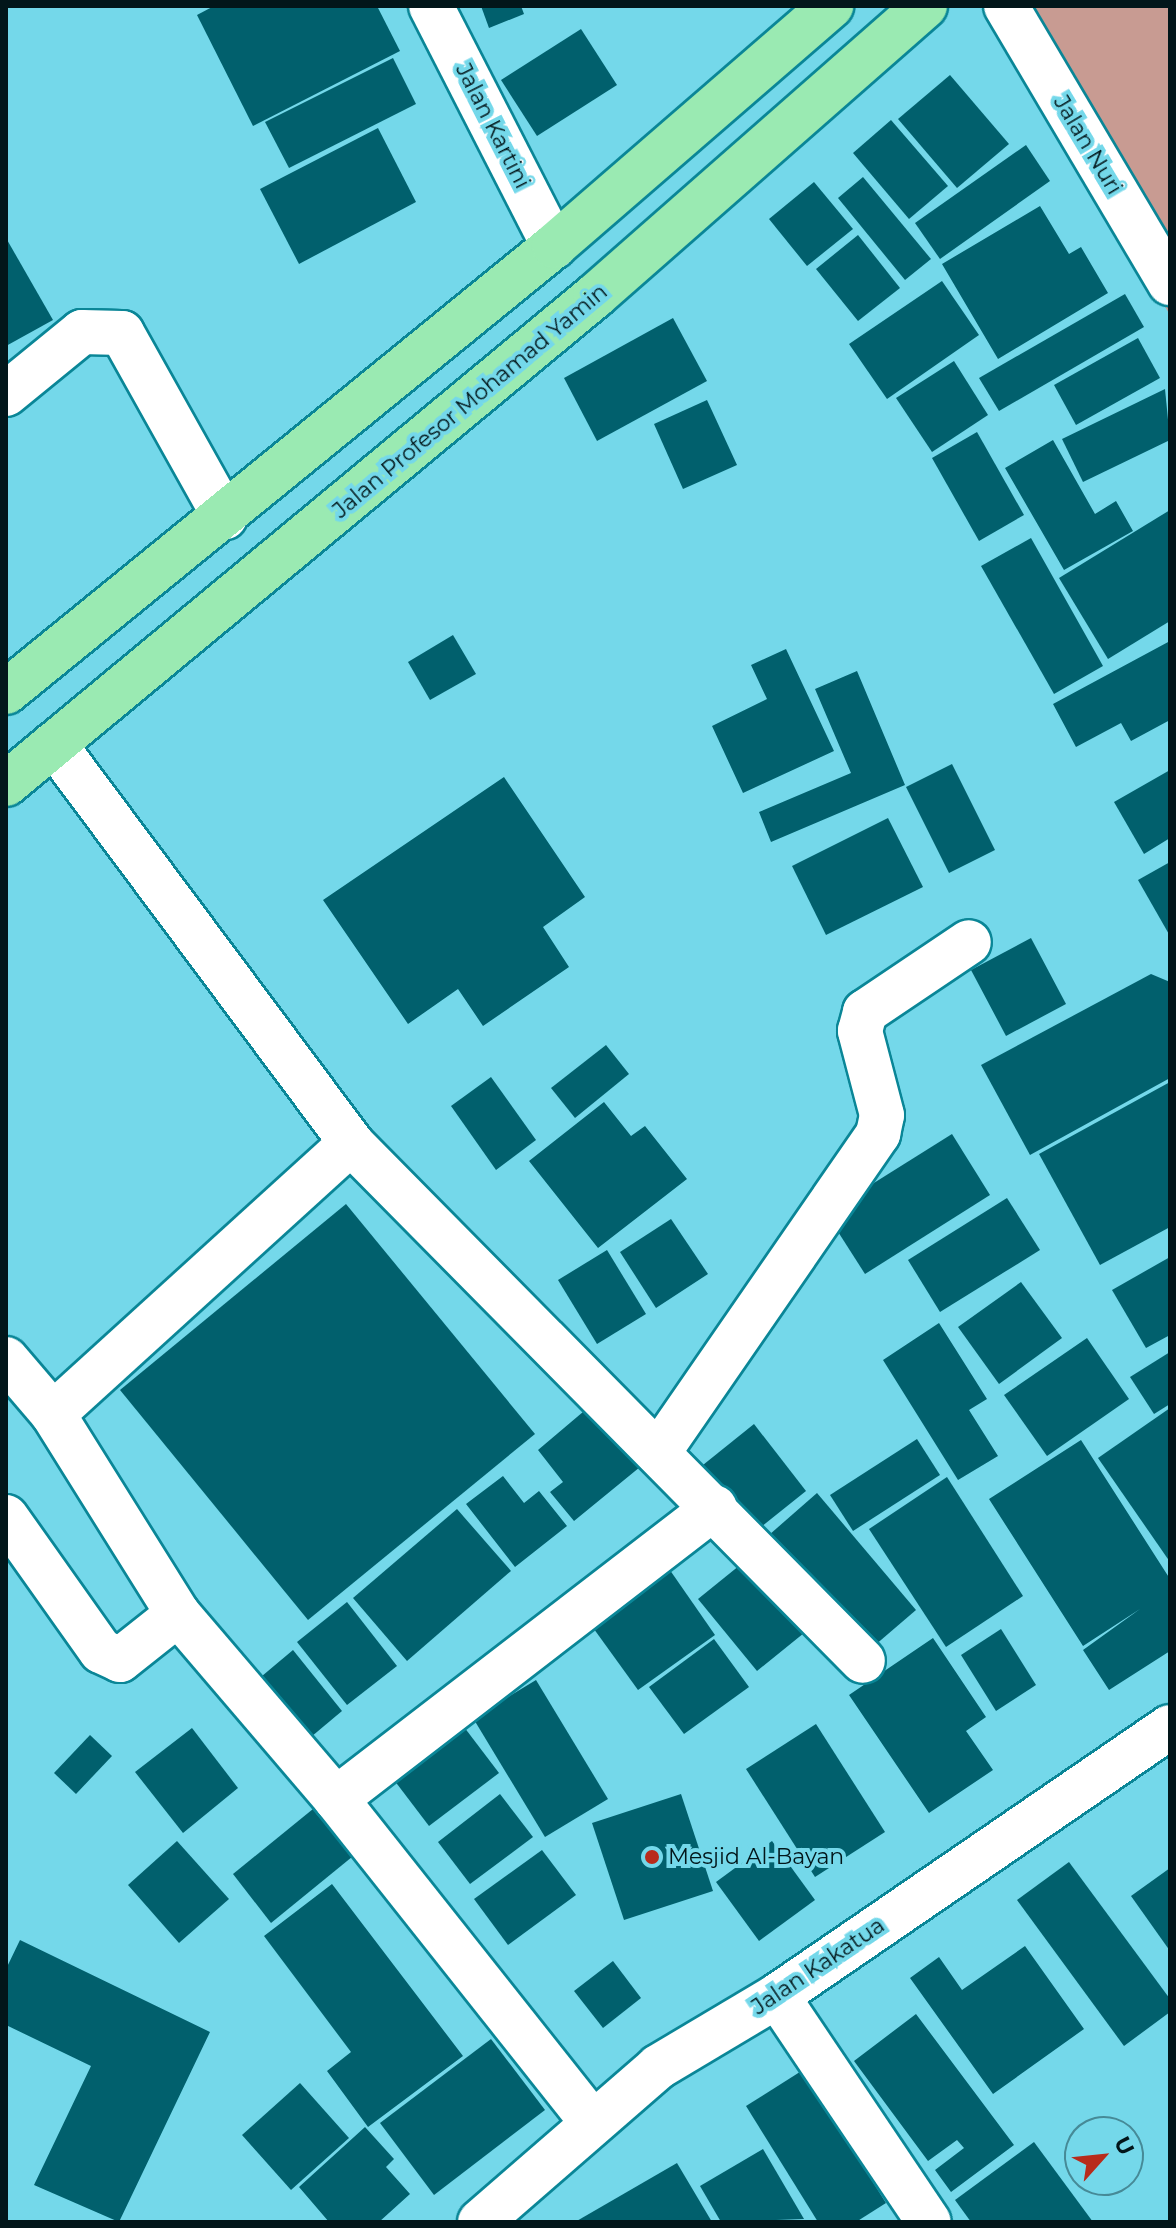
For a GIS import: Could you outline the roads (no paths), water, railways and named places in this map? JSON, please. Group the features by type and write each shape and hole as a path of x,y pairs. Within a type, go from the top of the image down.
{"main road":[{"path":"6,692 225,517 554,246 831,6"},
{"name":"Jalan Profesor Mohamad Yamin","path":"6,784 596,295 925,6"}],"street":[{"name":"Jalan Kartini","path":"431,6 554,246"},
{"name":"Jalan Nuri","path":"1006,6 1170,283"},
{"path":"6,394 82,332 122,333 225,517"},
{"path":"54,744 351,1143 715,1507 863,1661"},
{"path":"658,1453 878,1134 882,1115 860,1031 865,1012 969,942"},
{"path":"53,1414 351,1143"},
{"path":"6,1359 53,1414 178,1614 336,1799 590,2120"},
{"path":"336,1799 715,1507"},
{"path":"6,1517 101,1651 120,1660 178,1614"},
{"name":"Jalan Kakatua","path":"480,2222 590,2120 658,2067 777,1996 1170,1727"},
{"path":"777,1996 929,2222"}],"place":[{"name":"Mesjid Al-Bayan","path":"652,1857"}]}
